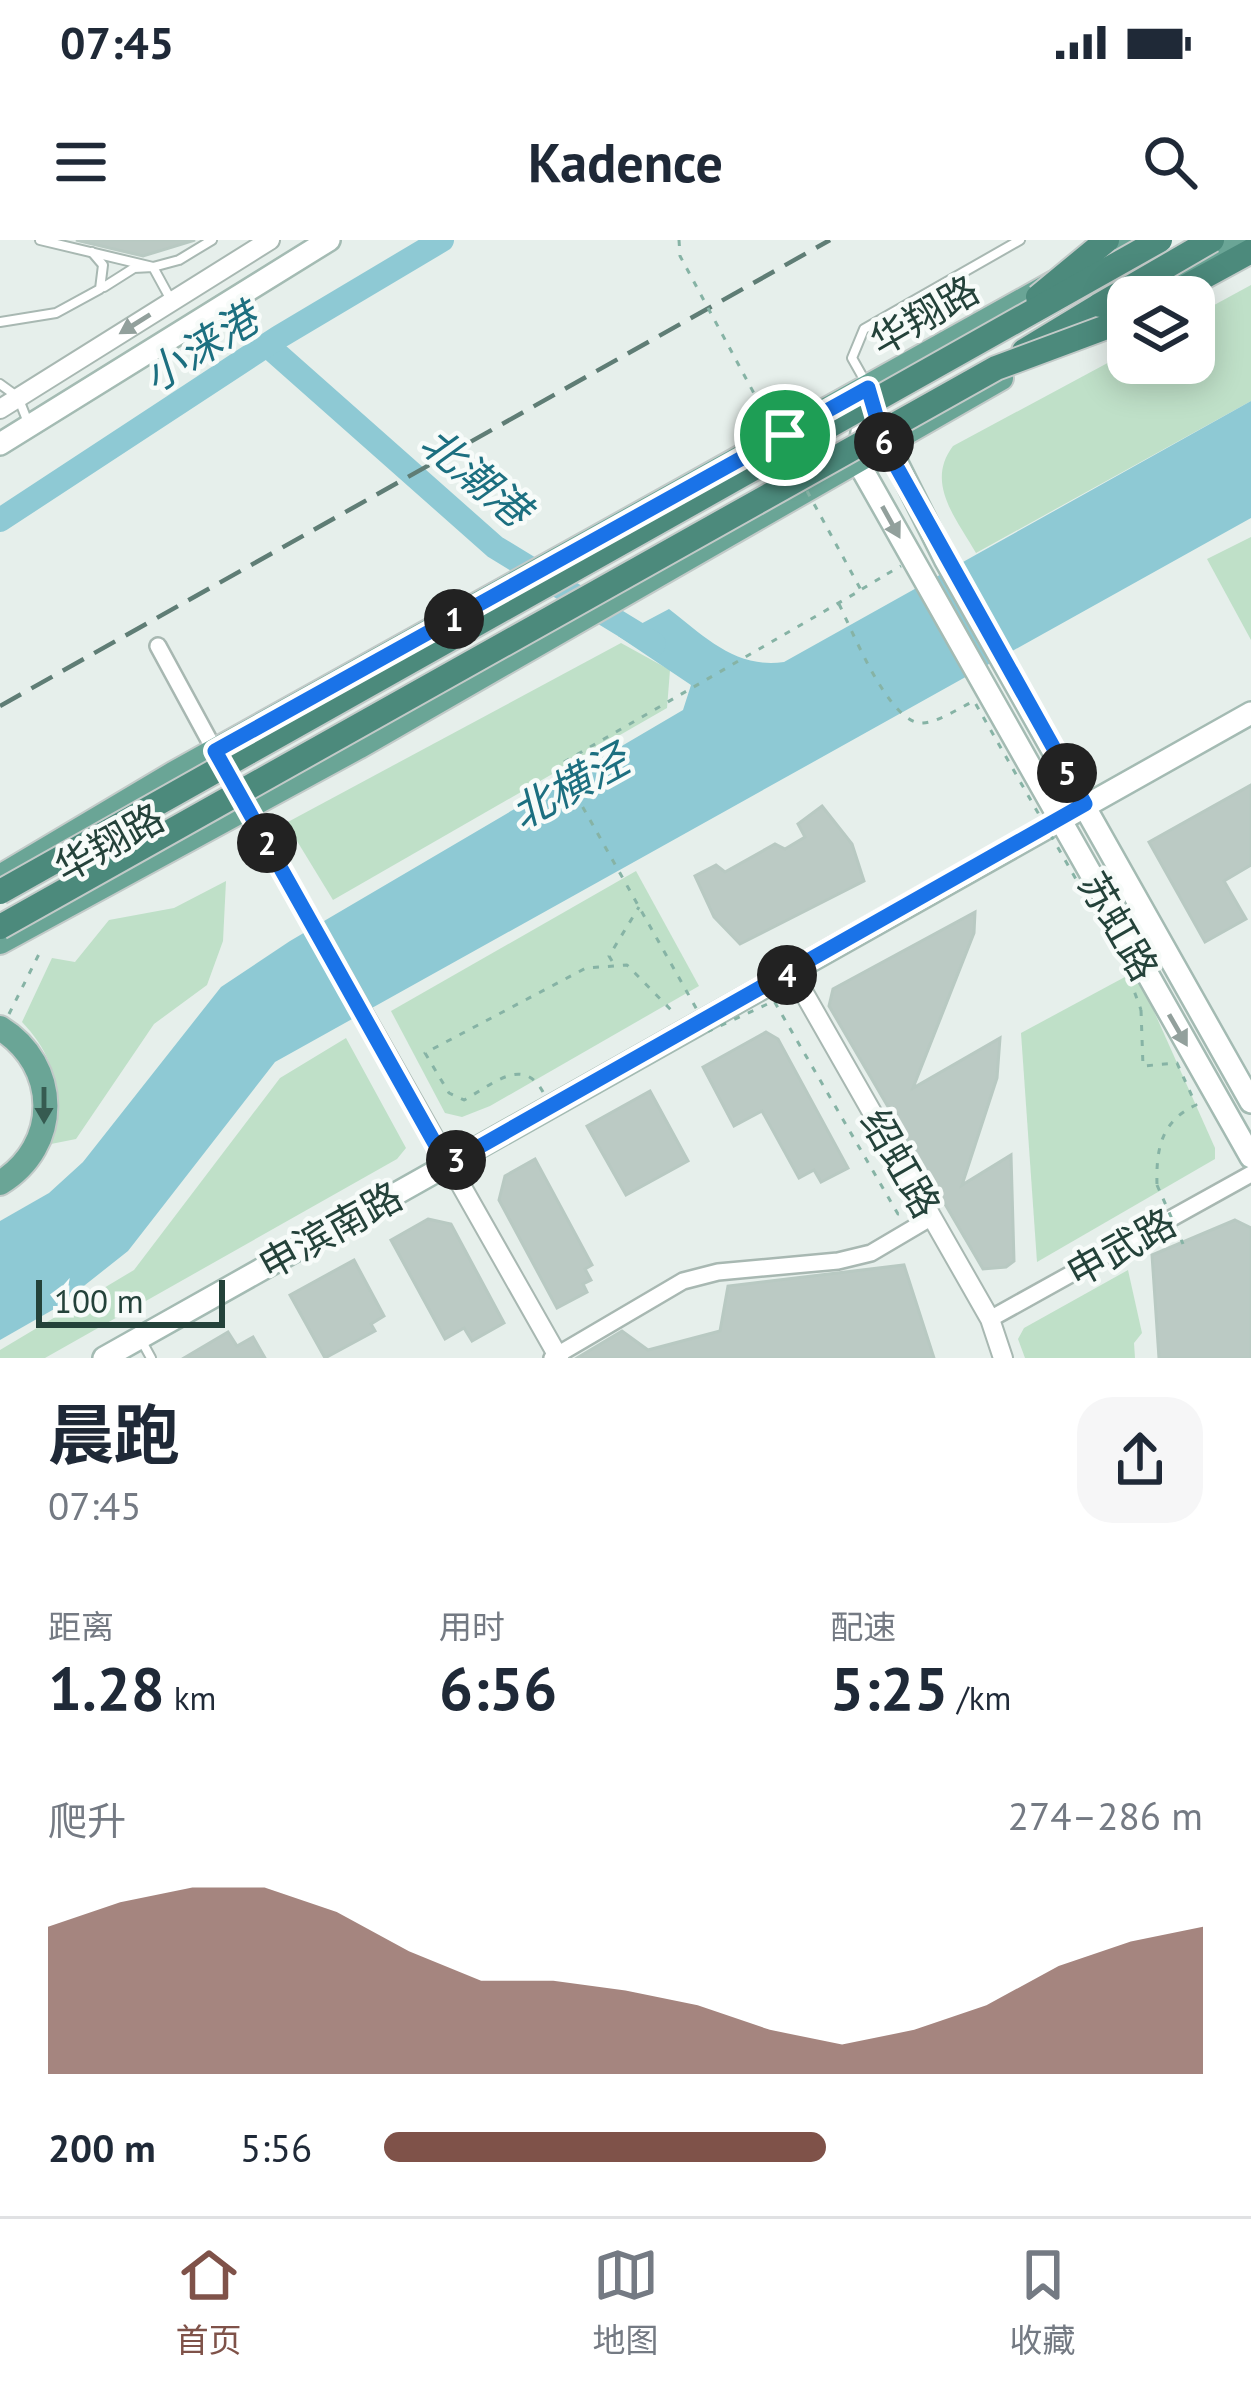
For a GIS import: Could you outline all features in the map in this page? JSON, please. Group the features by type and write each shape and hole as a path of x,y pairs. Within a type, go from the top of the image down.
{"highway":[{"path":"985,341 1108,240"},
{"path":"0,892 1160,240"},
{"path":"0,927 997,368 1211,240"},
{"path":"1205,276 1251,251"},
{"path":"997,368 1107,327"}],"main road":[{"path":"0,444 329,240"},
{"name":"华翔路","path":"0,877 215,751 1130,240"},
{"path":"1179,276 1241,240"},
{"name":"华翔路","path":"0,942 642,586 1107,317"},
{"path":"858,462 868,388"},
{"name":"苏虹路","path":"868,388 885,446 945,559 1251,1102"},
{"name":"苏虹路","path":"858,462 1251,1157"},
{"name":"申滨南路","path":"104,1358 1251,712"},
{"path":"0,1026 37,1065 47,1108 33,1154 0,1183"}],"street":[{"path":"0,409 270,240"},
{"path":"158,646 556,1357 683,1281 718,1272 838,1262 872,1252 935,1209"},
{"name":"绍虹路","path":"792,972 935,1209 990,1319 1003,1358"},
{"name":"申武路","path":"990,1319 1251,1174"}],"lane":[{"path":"40,240 153,267 172,302"},
{"path":"0,322 56,313 134,268 179,260 212,240"},
{"path":"868,388 852,358 865,329 1020,240"},
{"path":"92,252 103,265 100,289"},
{"path":"0,384 18,398 29,426"},
{"path":"139,1338 151,1358"}],"path":[{"path":"680,240 680,256 782,444"},
{"path":"804,485 861,590"},
{"path":"887,574 559,765 709,1031 774,1001 898,1214 935,1209"},
{"path":"838,603 891,705 911,721 924,723 974,701 1124,963 1141,1010 1143,1066 1177,1063 1196,1105 1169,1120 1162,1137 1157,1185 1184,1244"},
{"path":"614,964 609,956 639,907"},
{"path":"0,1026 40,952"},
{"path":"552,1107 536,1078 526,1072 512,1073 464,1100 449,1093 425,1053 586,968 614,964 627,965 690,1029"}],"green space":[{"path":"1251,285 1251,401 976,553 943,487 945,460 953,446 1107,363 1107,384 1215,384 1215,305"},
{"path":"1251,537 1251,640 1207,559"},
{"path":"621,643 670,670 667,708 333,900 286,823"},
{"path":"636,871 699,986 490,1106 462,1117 445,1113 391,1011"},
{"path":"226,881 223,941 207,985 154,1024 76,1139 51,1144 54,1078 43,1050 22,1022 52,958 75,962 109,920 174,908"},
{"path":"1136,971 1215,1148 1215,1159 1037,1262 1021,1033"},
{"path":"346,1038 406,1148 397,1159 45,1358 0,1358 0,1350 134,1270 280,1078"},
{"path":"1128,1270 1142,1333 1134,1343 1135,1358 1025,1358 1018,1339 1024,1328"}],"water":[{"name":"北横泾","path":"1251,401 1251,518 275,1062 128,1251 56,1308 0,1340 0,1221 49,1193 83,1162 221,987 290,941 683,710 691,685 618,636 669,609 736,656 784,662"}],"building":[{"path":"76,240 195,240 143,256"},
{"path":"1251,785 1251,865 1224,881 1246,919 1205,942 1149,842"},
{"path":"822,806 852,844 864,881 740,944 714,917 695,876 716,865 725,872 775,844 785,849 805,837 798,824"},
{"path":"975,912 974,933 913,1088 1000,1038 997,1078 962,1185 1011,1155 1014,1261 1006,1267 983,1269 829,1006 833,989"},
{"path":"766,1032 778,1039 848,1168 821,1182 814,1170 799,1178 762,1111 734,1126 703,1067"},
{"path":"650,1091 688,1161 626,1195 587,1126"},
{"path":"535,1159 592,1265 585,1269 591,1280 583,1284 587,1292 557,1308 499,1200 505,1176"},
{"path":"428,1219 451,1224 504,1323 472,1341 464,1328 445,1339 391,1240"},
{"path":"1235,1220 1251,1228 1251,1358 1159,1358 1152,1255"},
{"path":"354,1260 384,1316 371,1324 375,1331 325,1358 290,1295"},
{"path":"904,1265 934,1358 577,1358 622,1331 648,1350 720,1331 728,1286"},
{"path":"228,1332 237,1346 253,1337 265,1358 184,1358"}],"waterway":[{"name":"小涞港","path":"0,520 279,337 442,240"},
{"name":"北潮港","path":"268,346 495,547 654,644"}],"railway":[{"path":"0,706 830,240"}],"route":[{"path":"868,388 885,446 1085,804 447,1165 215,751 785,435 868,388"}]}
